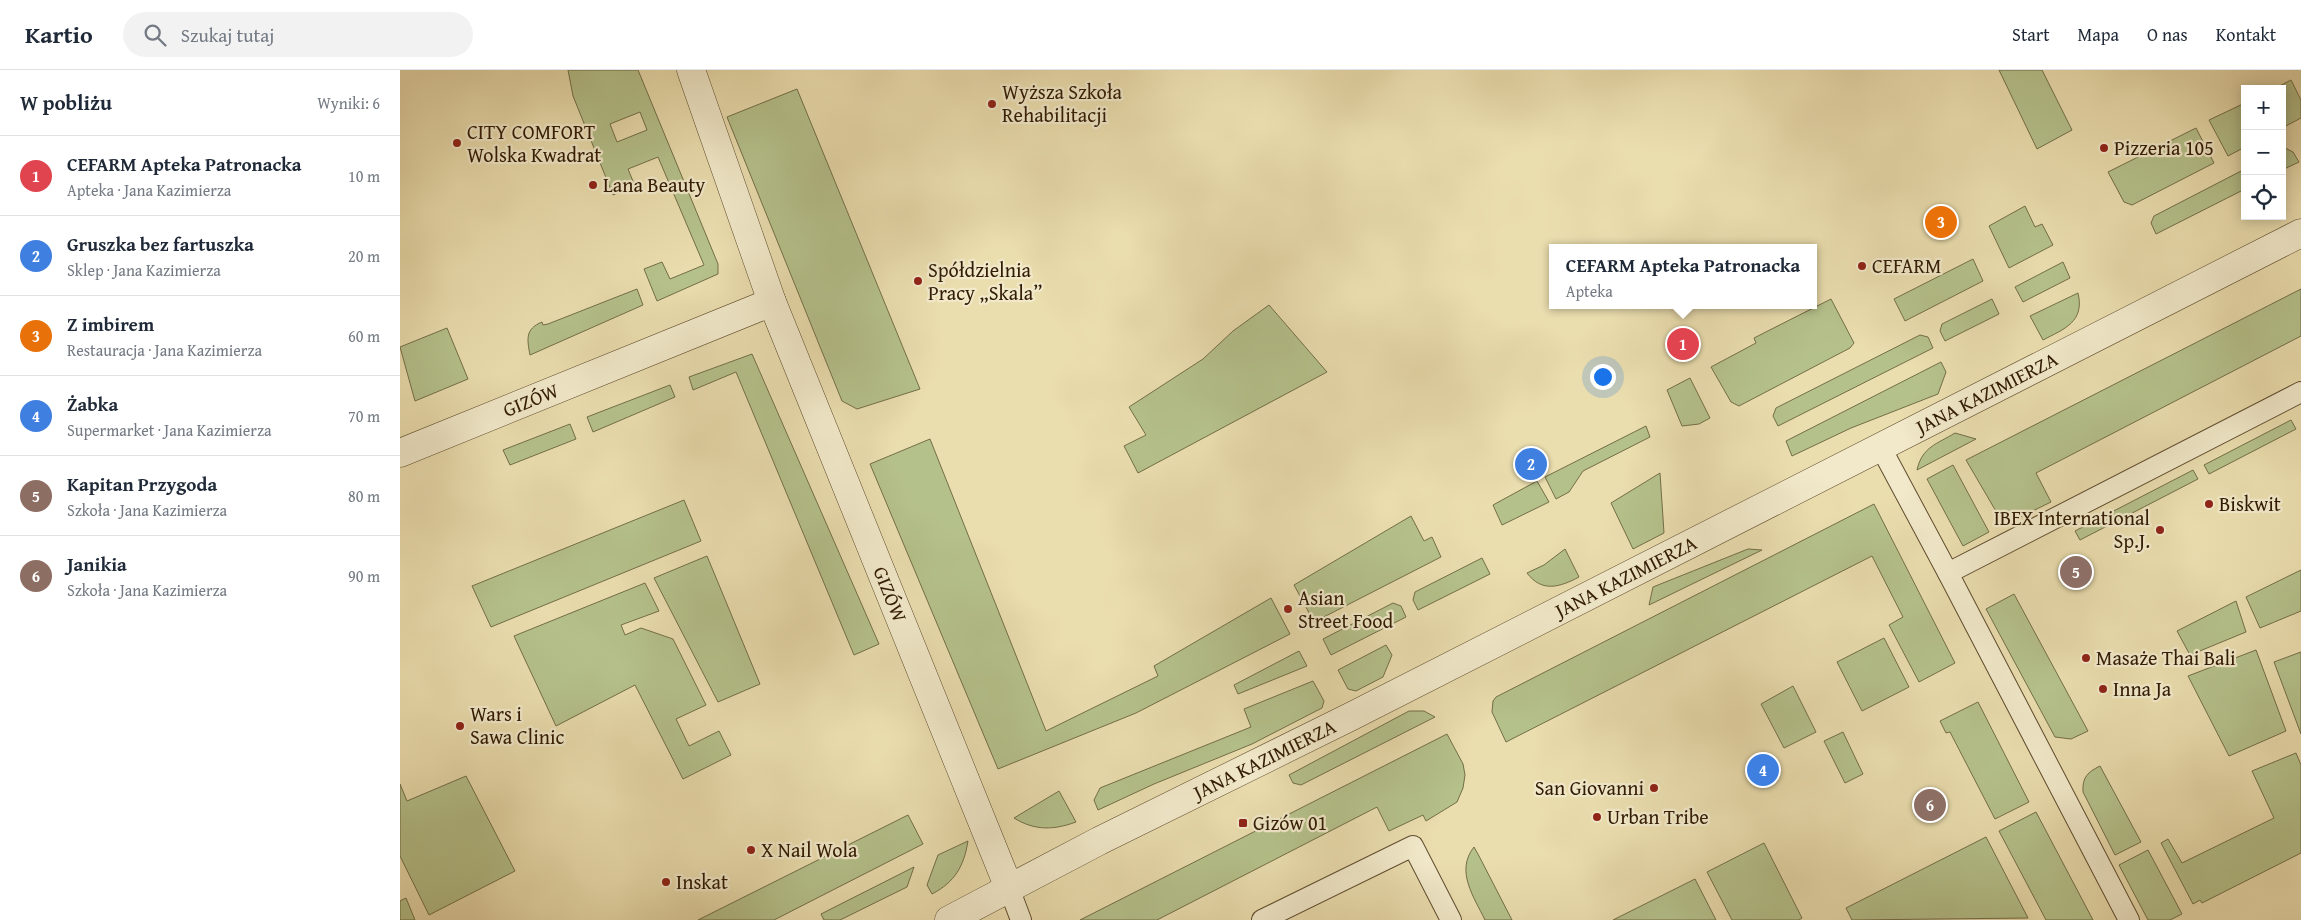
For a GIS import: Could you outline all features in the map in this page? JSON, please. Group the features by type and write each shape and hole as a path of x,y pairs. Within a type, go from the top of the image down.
{"street":[{"name":"GIZÓW","path":"691,70 772,302 1009,888"},
{"name":"JANA KAZIMIERZA","path":"949,920 1216,782 1352,716 2301,233"},
{"name":"GIZÓW","path":"400,453 772,302"}],"lane":[{"path":"1948,573 2301,392"},
{"path":"1880,446 2128,920"},
{"path":"1262,920 1413,846 1451,920"},
{"path":"1009,888 1021,920"}],"green space":[{"path":"568,70 638,70 718,264 718,274 657,301 644,269 662,262 670,279 704,265 658,157 628,169 635,186 613,195 573,96","holes":["640,112 647,130 617,142 610,124"]},
{"path":"1999,70 2042,70 2072,130 2037,149"},
{"path":"2291,80 2301,100 2301,118 2286,126 2286,85 2282,85"},
{"path":"797,89 920,389 857,409 842,401 727,117"},
{"path":"2241,105 2241,149 2228,156 2209,120"},
{"path":"2196,128 2214,163 2132,205 2124,202 2108,172"},
{"path":"2286,148 2293,152 2299,162 2286,168"},
{"path":"2241,171 2241,191 2156,234 2151,223 2154,216"},
{"path":"2025,206 2035,227 2042,224 2053,245 2009,268 1989,226"},
{"path":"1973,259 1983,281 1905,321 1894,299"},
{"path":"2063,262 2070,278 2023,302 2015,287"},
{"path":"637,289 643,305 530,355 528,335 536,325 542,322 543,325 548,324"},
{"path":"2301,289 2301,336 2036,473 2051,502 2004,525 1966,460"},
{"path":"2078,293 2079,303 2076,318 2065,328 2043,340 2030,316"},
{"path":"1831,299 1854,343 1850,348 1739,406 1731,402 1711,367 1756,343 1754,338 1811,309 1817,309 1817,306"},
{"path":"1992,299 1999,314 1945,341 1940,331 1942,324"},
{"path":"1269,305 1327,372 1138,473 1124,446 1146,435 1129,407 1203,359 1233,331"},
{"path":"447,328 468,379 415,401 400,347"},
{"path":"1920,335 1928,337 1933,348 1778,426 1773,416 1776,408"},
{"path":"752,354 879,644 854,655 736,372 693,390 689,377"},
{"path":"1941,362 1946,372 1938,394 1851,428 1792,456 1786,441"},
{"path":"1690,378 1710,418 1699,424 1682,426 1667,390"},
{"path":"670,385 675,397 593,432 587,417"},
{"path":"2291,420 2296,429 2209,474 2204,465"},
{"path":"570,424 576,439 510,465 503,450"},
{"path":"1646,426 1650,437 1583,471 1569,492 1556,499 1545,477"},
{"path":"1955,433 1976,439 1917,470 1919,462 1926,451 1936,443"},
{"path":"930,439 1046,731 1158,676 1154,666 1271,598 1290,634 1136,713 998,769 870,464"},
{"path":"1953,465 1989,532 1963,546 1927,479"},
{"path":"2193,470 2198,479 2080,540 2075,531"},
{"path":"1660,473 1664,533 1633,549 1611,503"},
{"path":"1537,481 1549,502 1502,525 1493,505"},
{"path":"684,500 701,541 491,627 472,586"},
{"path":"1874,504 1955,663 1919,682 1889,625 1903,617 1872,556 1506,742 1492,712 1493,701 1496,697"},
{"path":"1411,516 1424,541 1432,537 1441,557 1314,622 1294,585"},
{"path":"1565,549 1579,577 1558,585 1545,586 1527,573 1544,565"},
{"path":"1748,549 1762,550 1649,605 1653,587"},
{"path":"707,556 760,684 718,702 654,578"},
{"path":"1482,558 1490,574 1418,610 1413,600 1415,592"},
{"path":"2301,570 2301,611 2260,628 2246,597"},
{"path":"645,583 659,611 621,625 625,635 641,628 673,639 706,705 676,719 689,746 719,731 731,755 683,779 635,685 556,726 514,636"},
{"path":"2014,594 2088,731 2071,739 2055,737 1986,609"},
{"path":"2236,601 2246,632 2190,655 2177,631"},
{"path":"1393,603 1401,606 1406,617 1331,655 1323,639"},
{"path":"1884,638 1909,687 1862,711 1837,662"},
{"path":"1386,645 1392,655 1383,677 1356,691 1348,689 1338,670"},
{"path":"2256,650 2286,731 2229,756 2188,676"},
{"path":"1299,651 1307,666 1238,694 1234,685"},
{"path":"2301,652 2301,734 2274,662"},
{"path":"1313,681 1324,701 1322,708 1252,744 1154,784 1098,810 1094,800 1100,788 1251,727 1244,709"},
{"path":"1793,686 1816,732 1784,748 1761,704"},
{"path":"1978,702 2029,802 1995,819 1950,732 1946,733 1940,721"},
{"path":"1409,711 1424,711 1435,717 1301,785 1293,783 1289,775"},
{"path":"1843,732 1863,774 1845,783 1824,741"},
{"path":"1447,734 1463,764 1465,775 1463,788 1457,802 1426,821 1423,815 1389,831 1377,807 1157,920 1080,920"},
{"path":"2296,753 2301,765 2301,853 2202,903 2200,900 2193,904 2161,843 2168,839 2182,863 2274,818 2252,771"},
{"path":"2100,766 2141,842 2115,855 2083,792 2085,779 2092,770"},
{"path":"466,776 515,871 429,915 400,856 400,784 407,801"},
{"path":"1059,791 1076,822 1060,827 1045,828 1029,825 1014,818"},
{"path":"2036,812 2093,920 2046,920 1999,831"},
{"path":"908,815 923,844 774,920 698,920"},
{"path":"1986,837 2028,918 1852,920 1846,908"},
{"path":"968,841 964,858 957,872 947,884 932,894 927,885 938,855"},
{"path":"1764,843 1802,918 1799,920 1732,920 1707,872"},
{"path":"1474,847 1512,920 1485,920 1468,884 1466,875 1466,865"},
{"path":"2148,850 2182,914 2170,920 2148,920 2119,865"},
{"path":"914,867 907,887 840,920 824,920 821,914"},
{"path":"1695,879 1716,920 1613,920"},
{"path":"406,898 415,920 400,920 400,901"}],"place":[{"name":"Wyższa Szkoła Rehabilitacji","path":"992,104"},
{"name":"CITY COMFORT Wolska Kwadrat","path":"457,143"},
{"name":"Pizzeria 105","path":"2104,148"},
{"name":"Lana Beauty","path":"593,185"},
{"name":"Z imbirem","path":"1941,222"},
{"name":"CEFARM","path":"1862,266"},
{"name":"Spółdzielnia Pracy „Skala”","path":"918,281"},
{"name":"CEFARM Apteka Patronacka","path":"1683,344"},
{"name":"Gruszka bez fartuszka","path":"1531,464"},
{"name":"Biskwit","path":"2209,504"},
{"name":"IBEX International Sp.J.","path":"2160,530"},
{"name":"Kapitan Przygoda","path":"2076,572"},
{"name":"Asian Street Food","path":"1288,609"},
{"name":"Masaże Thai Bali","path":"2086,658"},
{"name":"Inna Ja","path":"2103,689"},
{"name":"Wars i Sawa Clinic","path":"460,726"},
{"name":"Żabka","path":"1763,770"},
{"name":"San Giovanni","path":"1654,788"},
{"name":"Janikia","path":"1930,805"},
{"name":"Urban Tribe","path":"1597,817"},
{"name":"Gizów 01","path":"1243,823"},
{"name":"X Nail Wola","path":"751,850"},
{"name":"Inskat","path":"666,882"}]}
